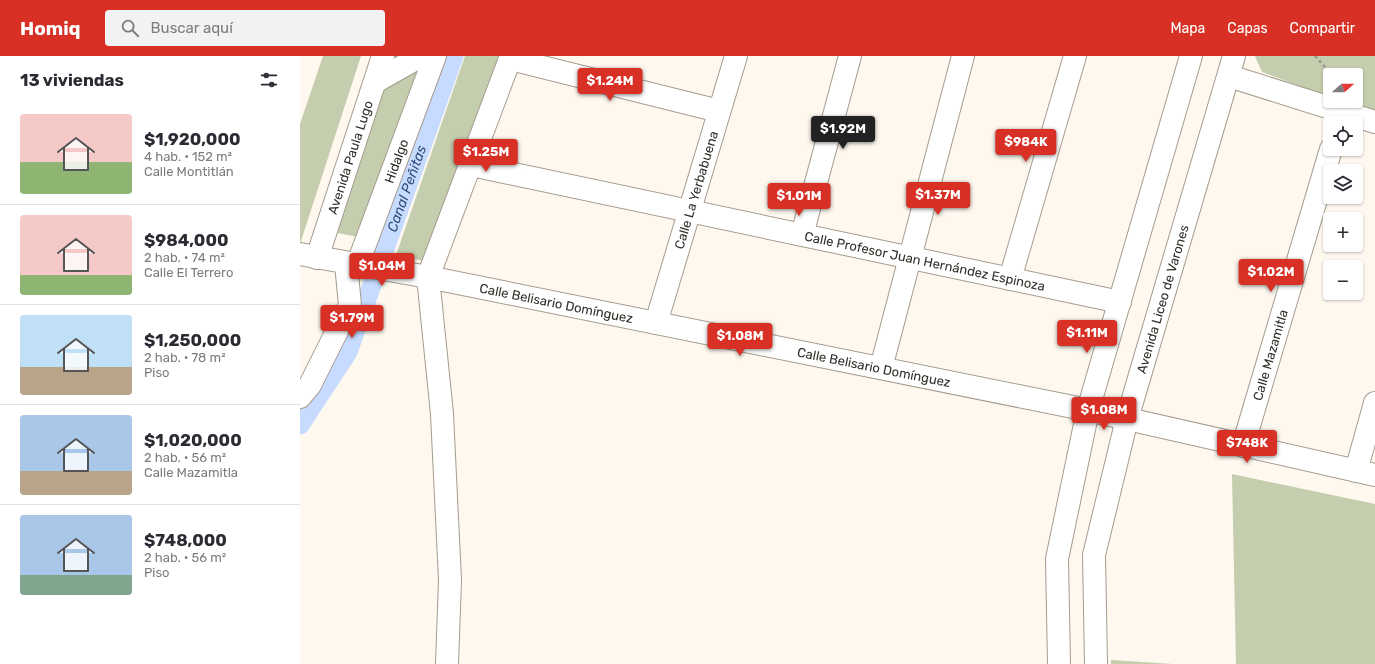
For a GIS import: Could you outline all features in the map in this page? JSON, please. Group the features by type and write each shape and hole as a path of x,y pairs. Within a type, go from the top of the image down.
{"street":[{"name":"Avenida Paula Lugo","path":"309,256 375,82 383,56"},
{"path":"375,82 421,56"},
{"name":"Hidalgo","path":"300,397 310,385 350,305 358,266 435,56"},
{"name":"Calle La Yerbabuena","path":"656,323 736,56"},
{"path":"802,235 850,56"},
{"path":"881,368 963,56"},
{"path":"1010,279 1075,56"},
{"path":"1059,664 1057,559 1088,410 1191,56"},
{"path":"447,664 450,580 442,422 428,277 510,58 719,111"},
{"path":"1232,66 1336,116"},
{"name":"Avenida Liceo de Varones","path":"1096,664 1094,555 1127,419 1232,66"},
{"path":"1363,121 1375,122"},
{"name":"Calle Mazamitla","path":"1243,446 1329,156"},
{"name":"Calle Profesor Juan Hernández Espinoza","path":"471,165 1120,302"},
{"name":"Calle Belisario Domínguez","path":"309,256 358,266 428,277 1088,410 1365,473"},
{"path":"1365,473 1375,403"}],"path":[{"path":"1315,56 1325,68"}],"green space":[{"path":"323,56 361,56 300,244 300,124"},
{"path":"391,56 427,56 364,238 332,232"},
{"path":"465,56 507,56 424,261 396,255"},
{"path":"1255,56 1375,56 1375,111 1363,107 1363,68 1323,68 1323,94 1262,72"},
{"path":"1232,474 1375,504 1375,664 1236,664"},
{"path":"1111,660 1173,664 1111,664"}],"waterway":[{"name":"Canal Peñitas","path":"300,425 348,352 454,56"}]}
